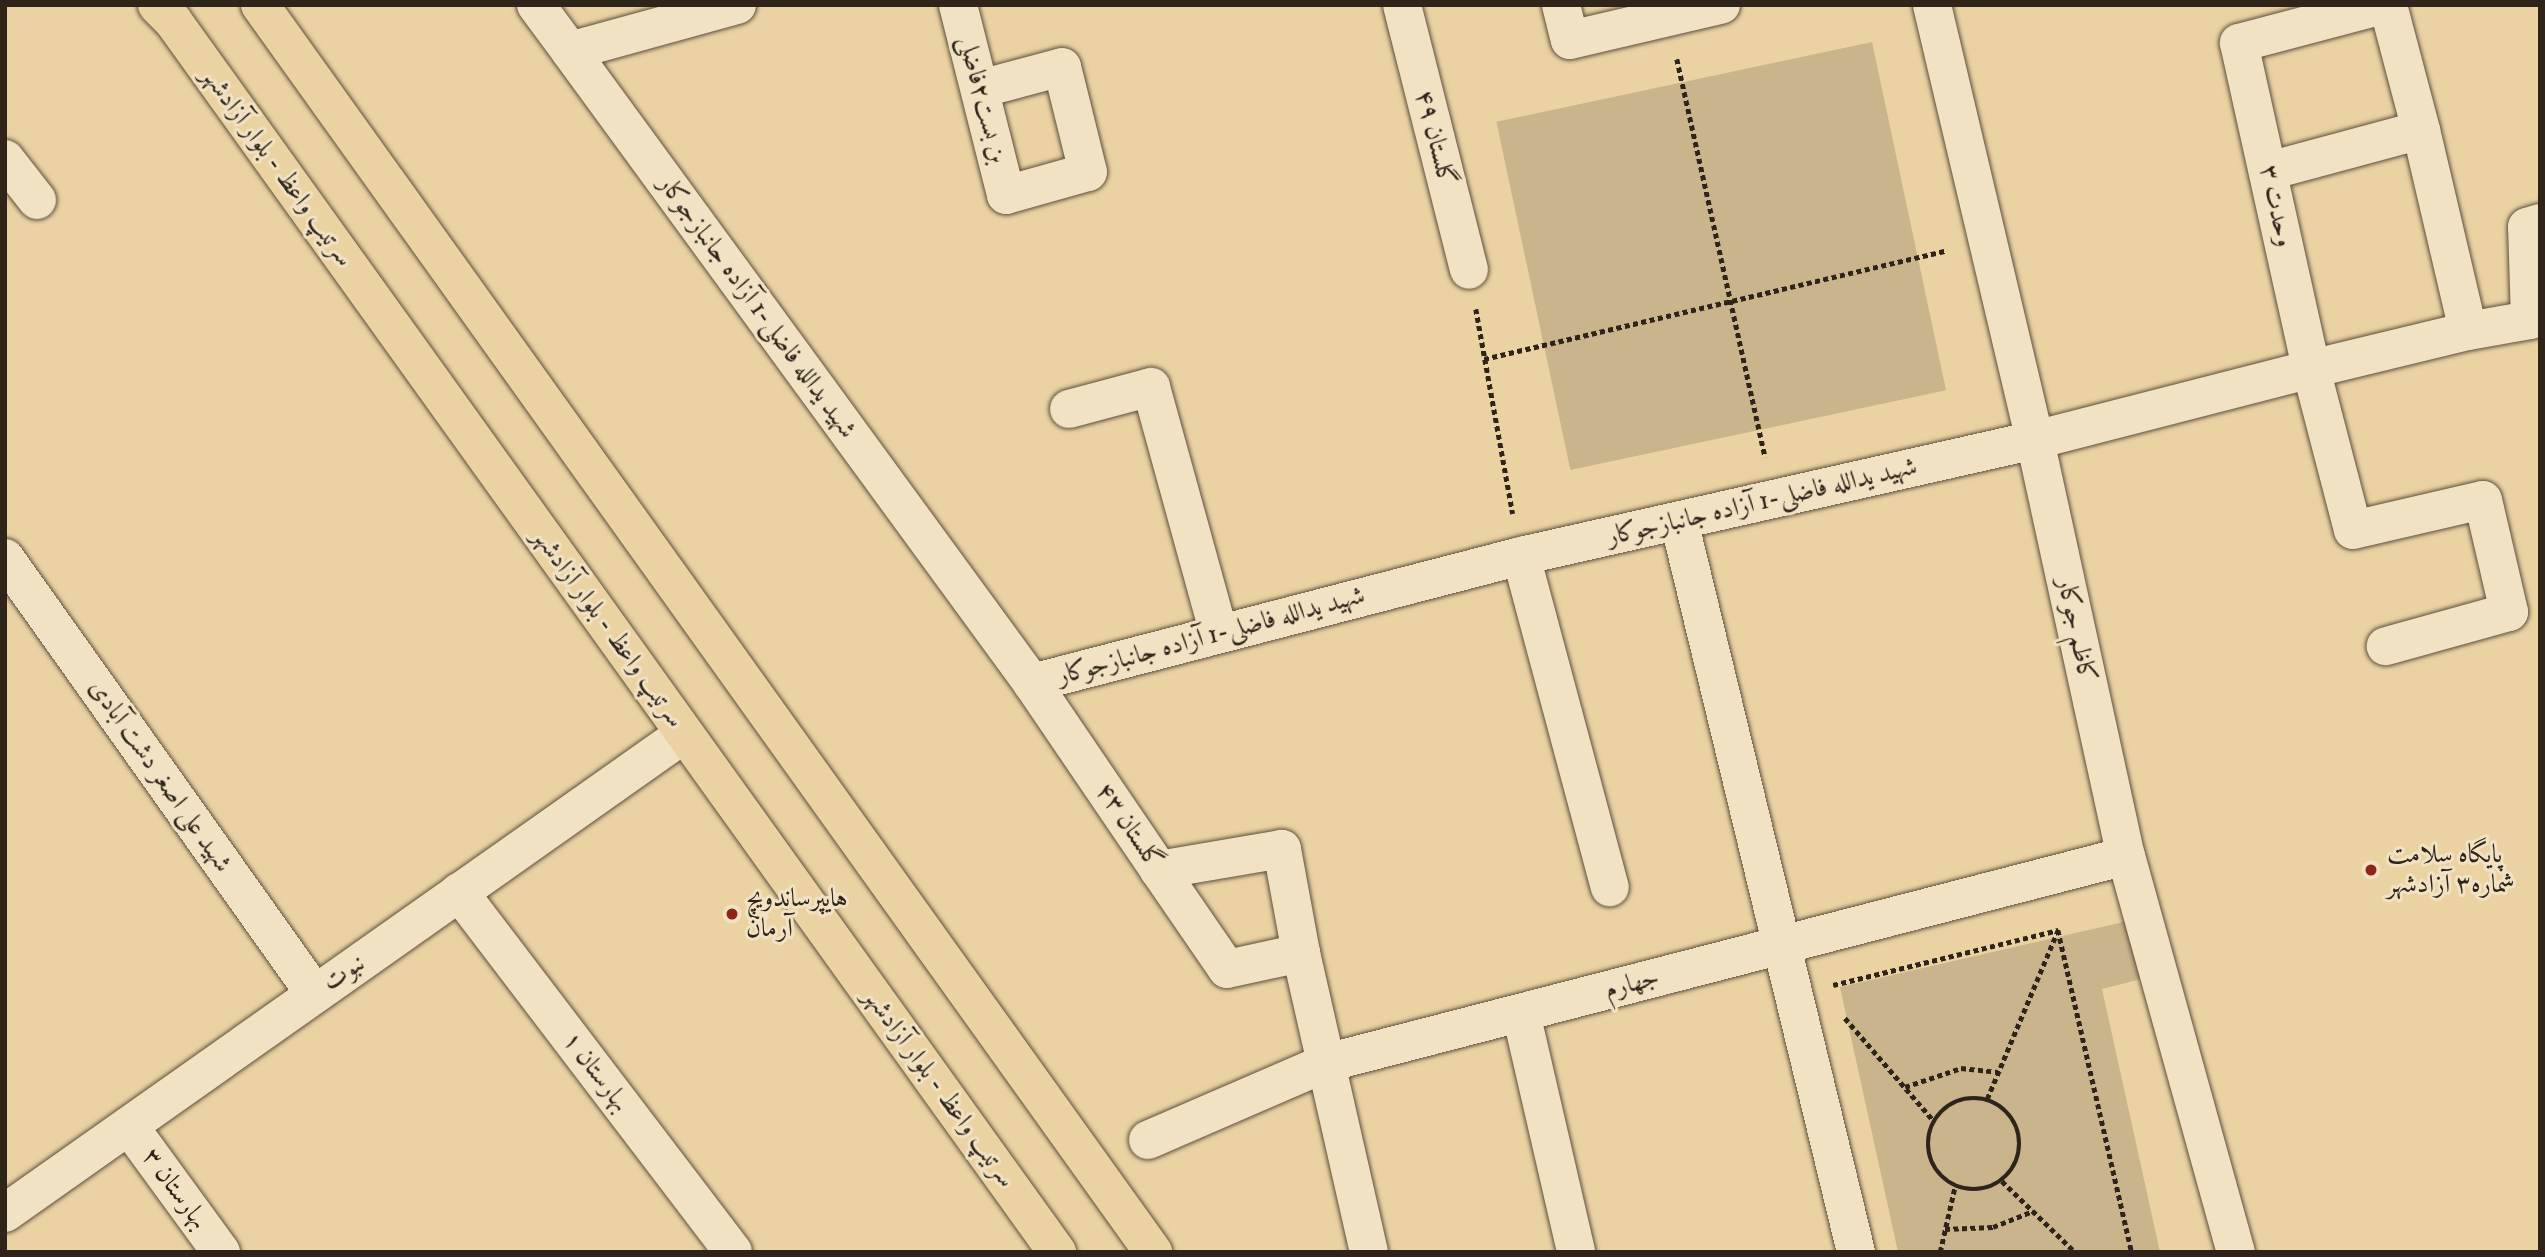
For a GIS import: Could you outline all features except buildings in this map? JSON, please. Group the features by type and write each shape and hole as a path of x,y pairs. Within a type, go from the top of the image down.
{"main road":[{"name":"سرتیپ واعظ - بلوار آزادشهر","path":"157,5 173,22 1057,1252"},
{"path":"260,5 1153,1252"}],"street":[{"path":"536,5 570,51 737,5"},
{"name":"بن بست۲فاضلی","path":"958,5 1006,195 1088,172 1062,67 980,89"},
{"name":"گلستان ۴۹","path":"1402,5 1469,270"},
{"path":"1565,22 1667,17 1721,5"},
{"name":"کاظم جوکار","path":"1932,5 2035,440 2126,856 2236,1252"},
{"path":"2386,5 2421,130 2468,331"},
{"name":"وحدت ۳","path":"2386,5 2239,43 2311,369 2353,530 2483,500 2509,612 2386,646"},
{"name":"شهید یدالله فاضلی-1 آزاده جانبازجوکار","path":"570,51 1032,683 1521,556 2035,440 2311,369 2468,331 2529,320 2527,226 2540,223"},
{"path":"2269,171 2421,130"},
{"path":"5,159 37,200"},
{"path":"1069,409 1151,387 1219,634"},
{"path":"1679,521 1856,1252"},
{"path":"1521,556 1610,887"},
{"name":"شهید علی اصغر دشت آبادی","path":"5,558 315,994"},
{"name":"گلستان ۴۳","path":"1032,683 1227,969 1301,953"},
{"name":"نبوت","path":"5,1213 684,734"},
{"path":"1159,870 1282,849 1301,953 1369,1252"},
{"name":"جهارم","path":"1148,1140 1326,1063 2126,856"},
{"name":"بهارستان ۱","path":"459,892 733,1252"},
{"path":"1521,1013 1576,1252"},
{"name":"بهارستان ۳","path":"129,1126 221,1252"}],"path":[{"path":"1667,17 1774,499"},
{"path":"1484,359 1987,241"},
{"path":"1469,270 1521,556"},
{"path":"1782,945 1819,989 2058,930"},
{"path":"1987,1099 2058,930"},
{"path":"2058,930 2132,1252"},
{"path":"1836,1008 1934,1121"},
{"path":"1905,1087 1961,1069 1998,1072"},
{"path":"1966,1098 1987,1099 2005,1109 2017,1125 2021,1145 2015,1165 2002,1181 1988,1189 1971,1191 1955,1186 1933,1166 1928,1136 1934,1121 1948,1106 1966,1098"},
{"path":"2002,1181 2075,1252"},
{"path":"1940,1252 1955,1186"},
{"path":"1945,1229 1993,1227 2034,1211"}],"shaded area":[{"path":"1872,42 1946,390 1570,470 1496,122"},
{"path":"2128,921 2141,979 2102,989 2160,1252 1898,1252 1840,987"}],"place":[{"name":"پایگاه سلامت شماره۳ آزادشهر","path":"2371,870"},
{"name":"هایپرساندویچ آرمان","path":"732,914"}]}
